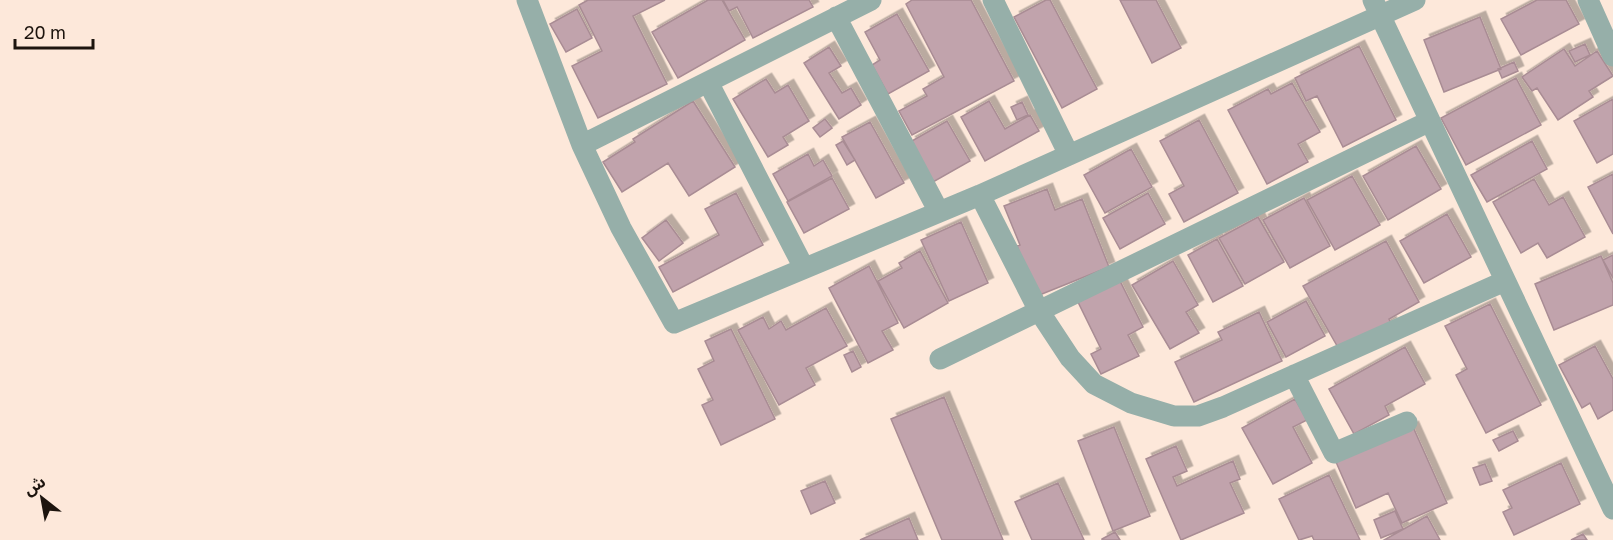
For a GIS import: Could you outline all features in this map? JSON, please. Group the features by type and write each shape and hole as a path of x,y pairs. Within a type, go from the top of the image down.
{"street":[{"path":"527,0 582,145 621,228 674,323 981,195 1377,8 1415,0"},
{"path":"582,145 871,0"},
{"path":"993,0 1069,155"},
{"path":"1588,0 1613,56"},
{"path":"1377,8 1613,509"},
{"path":"836,17 939,212"},
{"path":"708,82 804,268"},
{"path":"940,359 1430,121"},
{"path":"981,195 1040,311 1070,357 1094,384 1131,403 1174,416 1198,416 1505,281"},
{"path":"1294,375 1334,453 1407,422"}],"building":[{"path":"588,0 665,0 633,16 667,84 598,118 572,66 602,51 579,5"},
{"path":"708,0 722,0 745,40 678,78 652,32"},
{"path":"723,0 809,0 813,7 753,38 737,7 729,11"},
{"path":"912,0 971,0 1014,81 912,135 899,111 927,96 923,89 944,77 906,4"},
{"path":"1050,0 1097,89 1062,108 1014,17"},
{"path":"1120,0 1156,0 1181,48 1152,63"},
{"path":"1537,0 1566,0 1579,24 1521,55 1501,19"},
{"path":"577,9 592,38 566,52 550,24"},
{"path":"897,14 929,71 888,94 872,65 880,60 865,32"},
{"path":"1480,17 1501,69 1444,92 1424,40"},
{"path":"1585,44 1590,55 1575,62 1569,51"},
{"path":"1359,46 1396,120 1343,147 1317,96 1306,101 1295,78"},
{"path":"829,47 841,66 829,73 842,93 851,88 861,105 839,119 804,63"},
{"path":"1564,49 1575,66 1597,51 1613,76 1589,91 1593,97 1558,120 1537,88 1532,91 1522,77"},
{"path":"1514,62 1518,71 1502,78 1498,69"},
{"path":"1516,78 1541,125 1466,165 1441,118"},
{"path":"766,79 775,93 788,85 809,121 783,137 788,145 768,157 733,99"},
{"path":"1292,83 1320,132 1298,144 1308,162 1267,184 1228,110 1268,89 1271,94"},
{"path":"1613,99 1613,154 1597,163 1574,121"},
{"path":"693,101 735,167 689,196 668,163 622,192 603,162 635,142 633,139"},
{"path":"989,101 1005,129 1030,115 1039,131 985,161 961,117"},
{"path":"1022,102 1028,115 1017,120 1011,107"},
{"path":"825,119 832,128 820,137 813,128"},
{"path":"1199,120 1238,193 1184,222 1169,194 1184,186 1160,141"},
{"path":"947,121 970,161 933,182 910,142"},
{"path":"870,122 904,183 876,198 842,137"},
{"path":"843,141 855,160 847,165 836,145"},
{"path":"1532,141 1547,169 1487,202 1471,175"},
{"path":"1416,146 1441,189 1388,220 1363,176"},
{"path":"1131,149 1152,187 1105,213 1084,175"},
{"path":"808,154 814,166 823,160 832,176 788,201 773,174"},
{"path":"1613,174 1613,234 1588,187"},
{"path":"1352,176 1380,225 1335,250 1307,200"},
{"path":"832,178 849,209 804,233 787,202"},
{"path":"1534,179 1549,205 1563,197 1585,237 1547,258 1538,243 1521,253 1493,202"},
{"path":"1047,189 1055,210 1082,199 1109,267 1037,296 1004,206"},
{"path":"736,193 763,245 673,292 659,267 719,235 705,209"},
{"path":"1148,193 1165,224 1120,249 1103,218"},
{"path":"1304,198 1330,246 1290,268 1263,220"},
{"path":"1447,214 1471,257 1424,283 1400,241"},
{"path":"1258,217 1284,262 1245,284 1219,238"},
{"path":"666,220 683,243 659,261 642,238"},
{"path":"961,222 988,283 949,301 921,240"},
{"path":"1217,239 1243,286 1213,302 1188,255"},
{"path":"1386,241 1419,302 1389,319 1391,323 1340,351 1303,286"},
{"path":"920,251 948,303 904,328 878,281 902,268 899,263"},
{"path":"1613,255 1613,278 1603,260"},
{"path":"1601,256 1613,283 1613,305 1554,330 1535,284"},
{"path":"1173,261 1198,305 1186,312 1199,333 1170,349 1132,285"},
{"path":"869,266 898,323 882,331 893,350 868,363 829,288"},
{"path":"1119,279 1143,327 1128,335 1139,356 1101,374 1091,354 1101,349 1077,300"},
{"path":"1306,301 1325,336 1286,357 1267,322"},
{"path":"1490,304 1541,405 1486,433 1456,375 1467,369 1445,326"},
{"path":"826,308 847,346 806,368 815,385 779,405 738,330 763,317 769,329 781,321 786,330"},
{"path":"1259,312 1282,361 1194,402 1175,362 1222,340 1218,332"},
{"path":"731,329 775,419 721,445 702,405 713,400 698,369 714,361 705,341"},
{"path":"1595,346 1613,379 1613,410 1598,419 1590,403 1582,408 1559,365"},
{"path":"1405,347 1425,384 1385,406 1389,415 1354,434 1329,389"},
{"path":"853,351 861,367 852,372 844,355"},
{"path":"944,397 1003,540 942,540 891,419"},
{"path":"1295,399 1307,420 1293,427 1312,463 1273,484 1242,428"},
{"path":"1114,427 1150,516 1113,531 1078,441"},
{"path":"1413,427 1447,503 1402,523 1388,493 1356,508 1336,462"},
{"path":"1513,431 1518,441 1499,451 1493,440"},
{"path":"1176,446 1187,471 1173,477 1177,486 1233,461 1240,479 1230,483 1244,513 1181,540 1146,459"},
{"path":"1561,463 1580,504 1514,535 1503,512 1512,508 1503,490"},
{"path":"1485,464 1492,481 1480,485 1473,468"},
{"path":"1329,475 1360,540 1314,540 1312,536 1299,540 1279,499"},
{"path":"825,481 835,503 811,514 801,491"},
{"path":"1058,483 1084,540 1032,540 1015,502"},
{"path":"1395,511 1403,529 1381,538 1374,520"},
{"path":"1427,516 1440,540 1384,540"},
{"path":"909,518 918,540 860,540"},
{"path":"1115,532 1120,540 1102,540 1102,539"},
{"path":"1583,534 1587,540 1571,540"}]}
